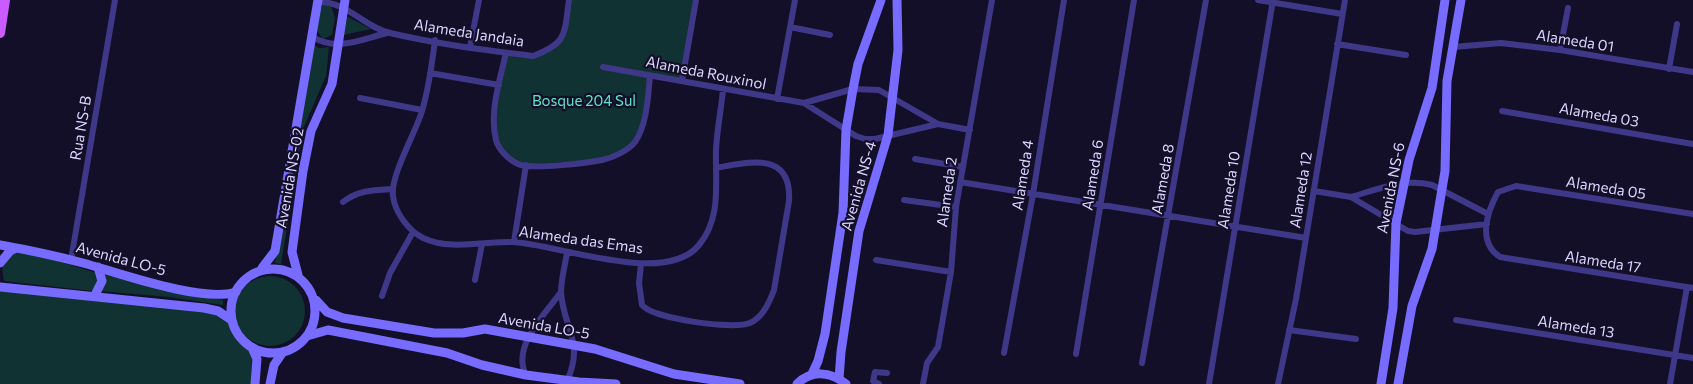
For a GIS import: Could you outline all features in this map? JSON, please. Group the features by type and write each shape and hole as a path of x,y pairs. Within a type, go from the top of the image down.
{"main road":[{"path":"0,34 6,0"}],"street":[{"name":"Rua NS-B","path":"71,260 116,0"},
{"path":"470,47 479,0"},
{"name":"Alameda Jandaia","path":"318,1 344,4 387,32 533,56 551,49 564,36 569,0"},
{"path":"682,81 696,0"},
{"path":"777,99 796,0"},
{"name":"Avenida NS-4","path":"812,374 818,361 825,334 843,213 846,130 853,88 858,64 880,0"},
{"name":"Avenida NS-4","path":"842,381 840,352 859,231 888,135 894,97 898,50 897,0"},
{"name":"Alameda 2","path":"922,384 927,363 938,347 951,272 956,207 992,0"},
{"name":"Alameda 4","path":"1004,353 1033,194 1064,0"},
{"name":"Alameda 6","path":"1076,354 1134,0"},
{"name":"Alameda 8","path":"1142,362 1170,215 1206,0"},
{"path":"1258,0 1342,14"},
{"name":"Alameda 12","path":"1278,384 1290,330 1345,0"},
{"name":"Avenida NS-6","path":"1381,384 1393,308 1396,223 1412,146 1432,88 1446,0"},
{"path":"1398,384 1412,306 1427,268 1436,230 1446,158 1447,81 1461,0"},
{"name":"Avenida NS-02","path":"262,268 275,251 318,1"},
{"name":"Alameda 10","path":"1209,384 1272,1"},
{"name":"Avenida NS-02","path":"298,275 292,252 304,167 311,131 332,84 344,4"},
{"path":"1560,50 1568,8"},
{"path":"1670,68 1677,24"},
{"path":"790,27 830,34"},
{"name":"Alameda Jandaia","path":"338,45 387,32"},
{"path":"313,37 320,42 338,45"},
{"path":"382,296 390,273 413,232 398,211 393,197 393,189 422,110 435,40"},
{"name":"Alameda 01","path":"1453,47 1487,42 1560,50 1693,72"},
{"path":"1337,44 1406,55"},
{"path":"506,53 494,124 496,141 505,154 519,165 538,167 602,160 620,154 634,143 641,128 650,76"},
{"name":"Alameda Rouxinol","path":"603,68 804,103"},
{"path":"430,73 500,85"},
{"path":"804,103 853,88 879,90 938,124 970,130"},
{"name":"Alameda das Emas","path":"413,232 436,242 458,245 514,242 567,253 641,264 682,257 699,246 714,217 717,197 716,168 723,90"},
{"path":"360,98 422,110"},
{"path":"804,103 846,130 865,139 938,124"},
{"name":"Alameda 03","path":"1502,111 1693,144"},
{"path":"915,160 963,167"},
{"path":"641,264 639,283 642,306 652,313 733,325 747,324 755,320 765,308 774,290 789,201 788,180 780,168 768,164 736,164 716,168"},
{"path":"514,242 526,165"},
{"path":"960,182 1306,238"},
{"path":"1314,191 1351,197 1414,232 1486,224 1488,214 1442,190 1422,183 1405,182 1351,197"},
{"name":"Alameda 05","path":"1488,214 1498,192 1516,186 1693,214"},
{"path":"343,202 351,195 364,191 393,189"},
{"path":"904,200 956,207"},
{"name":"Alameda 17","path":"1486,224 1488,244 1492,252 1509,260 1690,287"},
{"path":"474,280 482,244"},
{"name":"Avenida LO-5","path":"0,245 71,260 188,290 221,295 236,292"},
{"path":"0,263 10,251 16,248"},
{"path":"567,253 561,292 574,345 575,359 567,380"},
{"path":"876,260 951,272"},
{"path":"95,295 102,284 98,267"},
{"path":"230,319 231,303 245,279 262,268 280,269 298,275 316,300 315,320 307,336"},
{"path":"0,277 11,288"},
{"path":"0,287 95,295 218,311 230,319 242,338 253,350 257,359 255,384"},
{"path":"1670,384 1690,287"},
{"path":"526,374 522,362 528,337 561,292"},
{"name":"Avenida LO-5","path":"316,300 327,312 343,318 434,333 457,334 485,329 613,354 661,371 740,384"},
{"name":"Alameda 13","path":"1456,320 1693,358"},
{"path":"1290,330 1356,339"},
{"path":"270,384 274,365 284,352 307,336 323,331 447,353 482,364 526,374 616,384"},
{"path":"253,350 271,354 284,352"},
{"path":"879,384 873,381 875,372 887,372"},
{"path":"797,384 812,374 826,373 842,381"}],"green space":[{"name":"Bosque 204 Sul","path":"569,0 696,0 682,81 650,76 641,128 634,143 602,160 519,165 496,141 494,124 506,53 533,56 564,36"},
{"path":"324,3 331,5 335,18 332,35 323,39 317,31 320,10"},
{"path":"346,16 371,29 343,35"},
{"path":"314,45 319,48 329,47 326,76 303,129 281,264 275,263"},
{"path":"14,252 37,255 97,273 99,282 93,291 4,281 2,268"},
{"path":"102,274 170,291 223,300 223,305 169,297 100,291"},
{"path":"277,276 290,282 299,291 303,297 305,311 303,325 295,336 284,344 263,346 256,344 245,336 237,325 235,304 237,297 245,286 256,278"},
{"path":"0,288 204,309 229,321 251,351 255,359 254,384 0,384"}]}
